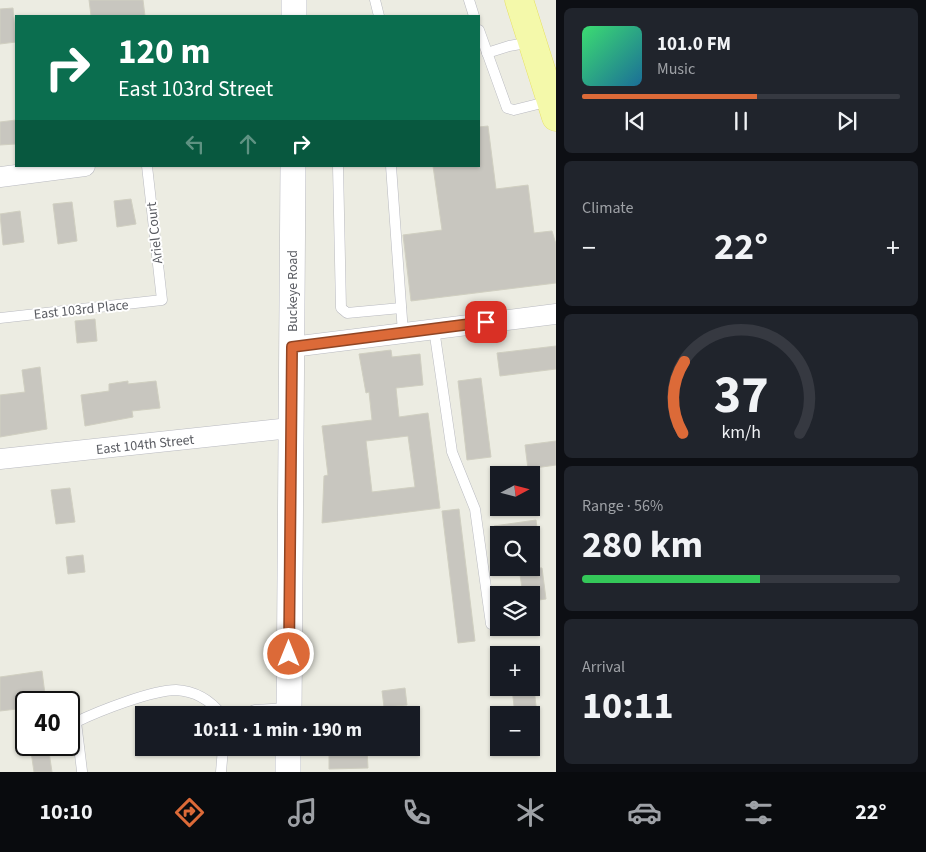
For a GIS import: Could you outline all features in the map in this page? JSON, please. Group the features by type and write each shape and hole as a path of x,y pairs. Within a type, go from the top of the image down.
{"main road":[{"path":"519,0 553,109"}],"street":[{"path":"294,0 294,15"},
{"path":"0,177 78,167"},
{"name":"Buckeye Road","path":"289,706 293,167"},
{"path":"292,347 556,314"},
{"name":"East 104th Street","path":"0,459 290,428"},
{"path":"288,756 288,772"}],"lane":[{"path":"375,0 379,15"},
{"path":"469,0 474,15"},
{"path":"480,34 507,108 514,110 553,109"},
{"path":"487,53 509,46 533,42"},
{"name":"Ariel Court","path":"147,167 162,300"},
{"path":"338,167 341,308 347,313 401,308"},
{"path":"390,167 403,333"},
{"name":"East 103rd Place","path":"0,318 162,300"},
{"path":"434,329 452,452 475,509 490,617"},
{"path":"82,771 76,722 99,711 176,690 198,695 215,706"},
{"path":"221,772 222,756"}],"building":[{"path":"89,0 143,0 145,15 91,15"},
{"path":"13,8 15,42 0,44 0,9"},
{"path":"15,120 15,144 0,145 0,122"},
{"path":"488,126 496,189 528,185 534,233 552,231 556,244 556,283 411,301 403,235 442,230 433,167 480,167 480,127"},
{"path":"131,199 136,224 117,227 114,201"},
{"path":"72,202 77,241 58,244 53,204"},
{"path":"20,211 24,242 3,245 0,214"},
{"path":"95,319 97,341 77,343 75,321"},
{"path":"556,346 556,369 500,376 497,353"},
{"path":"391,350 392,357 420,354 423,385 396,388 399,417 428,413 440,508 322,523 324,476 328,475 322,426 372,420 369,392 366,393 359,354","holes":["408,436 415,487 372,492 366,441"]},
{"path":"40,367 47,429 0,437 0,395 25,392 22,370"},
{"path":"481,378 491,457 467,460 458,381"},
{"path":"128,381 128,384 156,381 160,408 132,411 133,417 85,426 81,395 109,391 109,384"},
{"path":"556,441 556,465 540,467 528,466 525,445"},
{"path":"70,488 75,522 56,524 51,490"},
{"path":"459,509 475,641 458,643 442,511"},
{"path":"536,520 537,526 494,526"},
{"path":"83,555 85,572 68,574 66,557"},
{"path":"540,568 542,568 546,599 540,600 540,586 522,586 520,576 540,576"},
{"path":"42,671 45,691 15,691 15,709 0,711 0,677"},
{"path":"405,688 407,705 384,706 382,691"},
{"path":"513,696 535,696 536,706 514,706"},
{"path":"32,756 50,756 52,772 34,772"},
{"path":"329,756 367,756 368,768 329,769"}],"route":[{"path":"289,654 292,347 486,322"}]}
